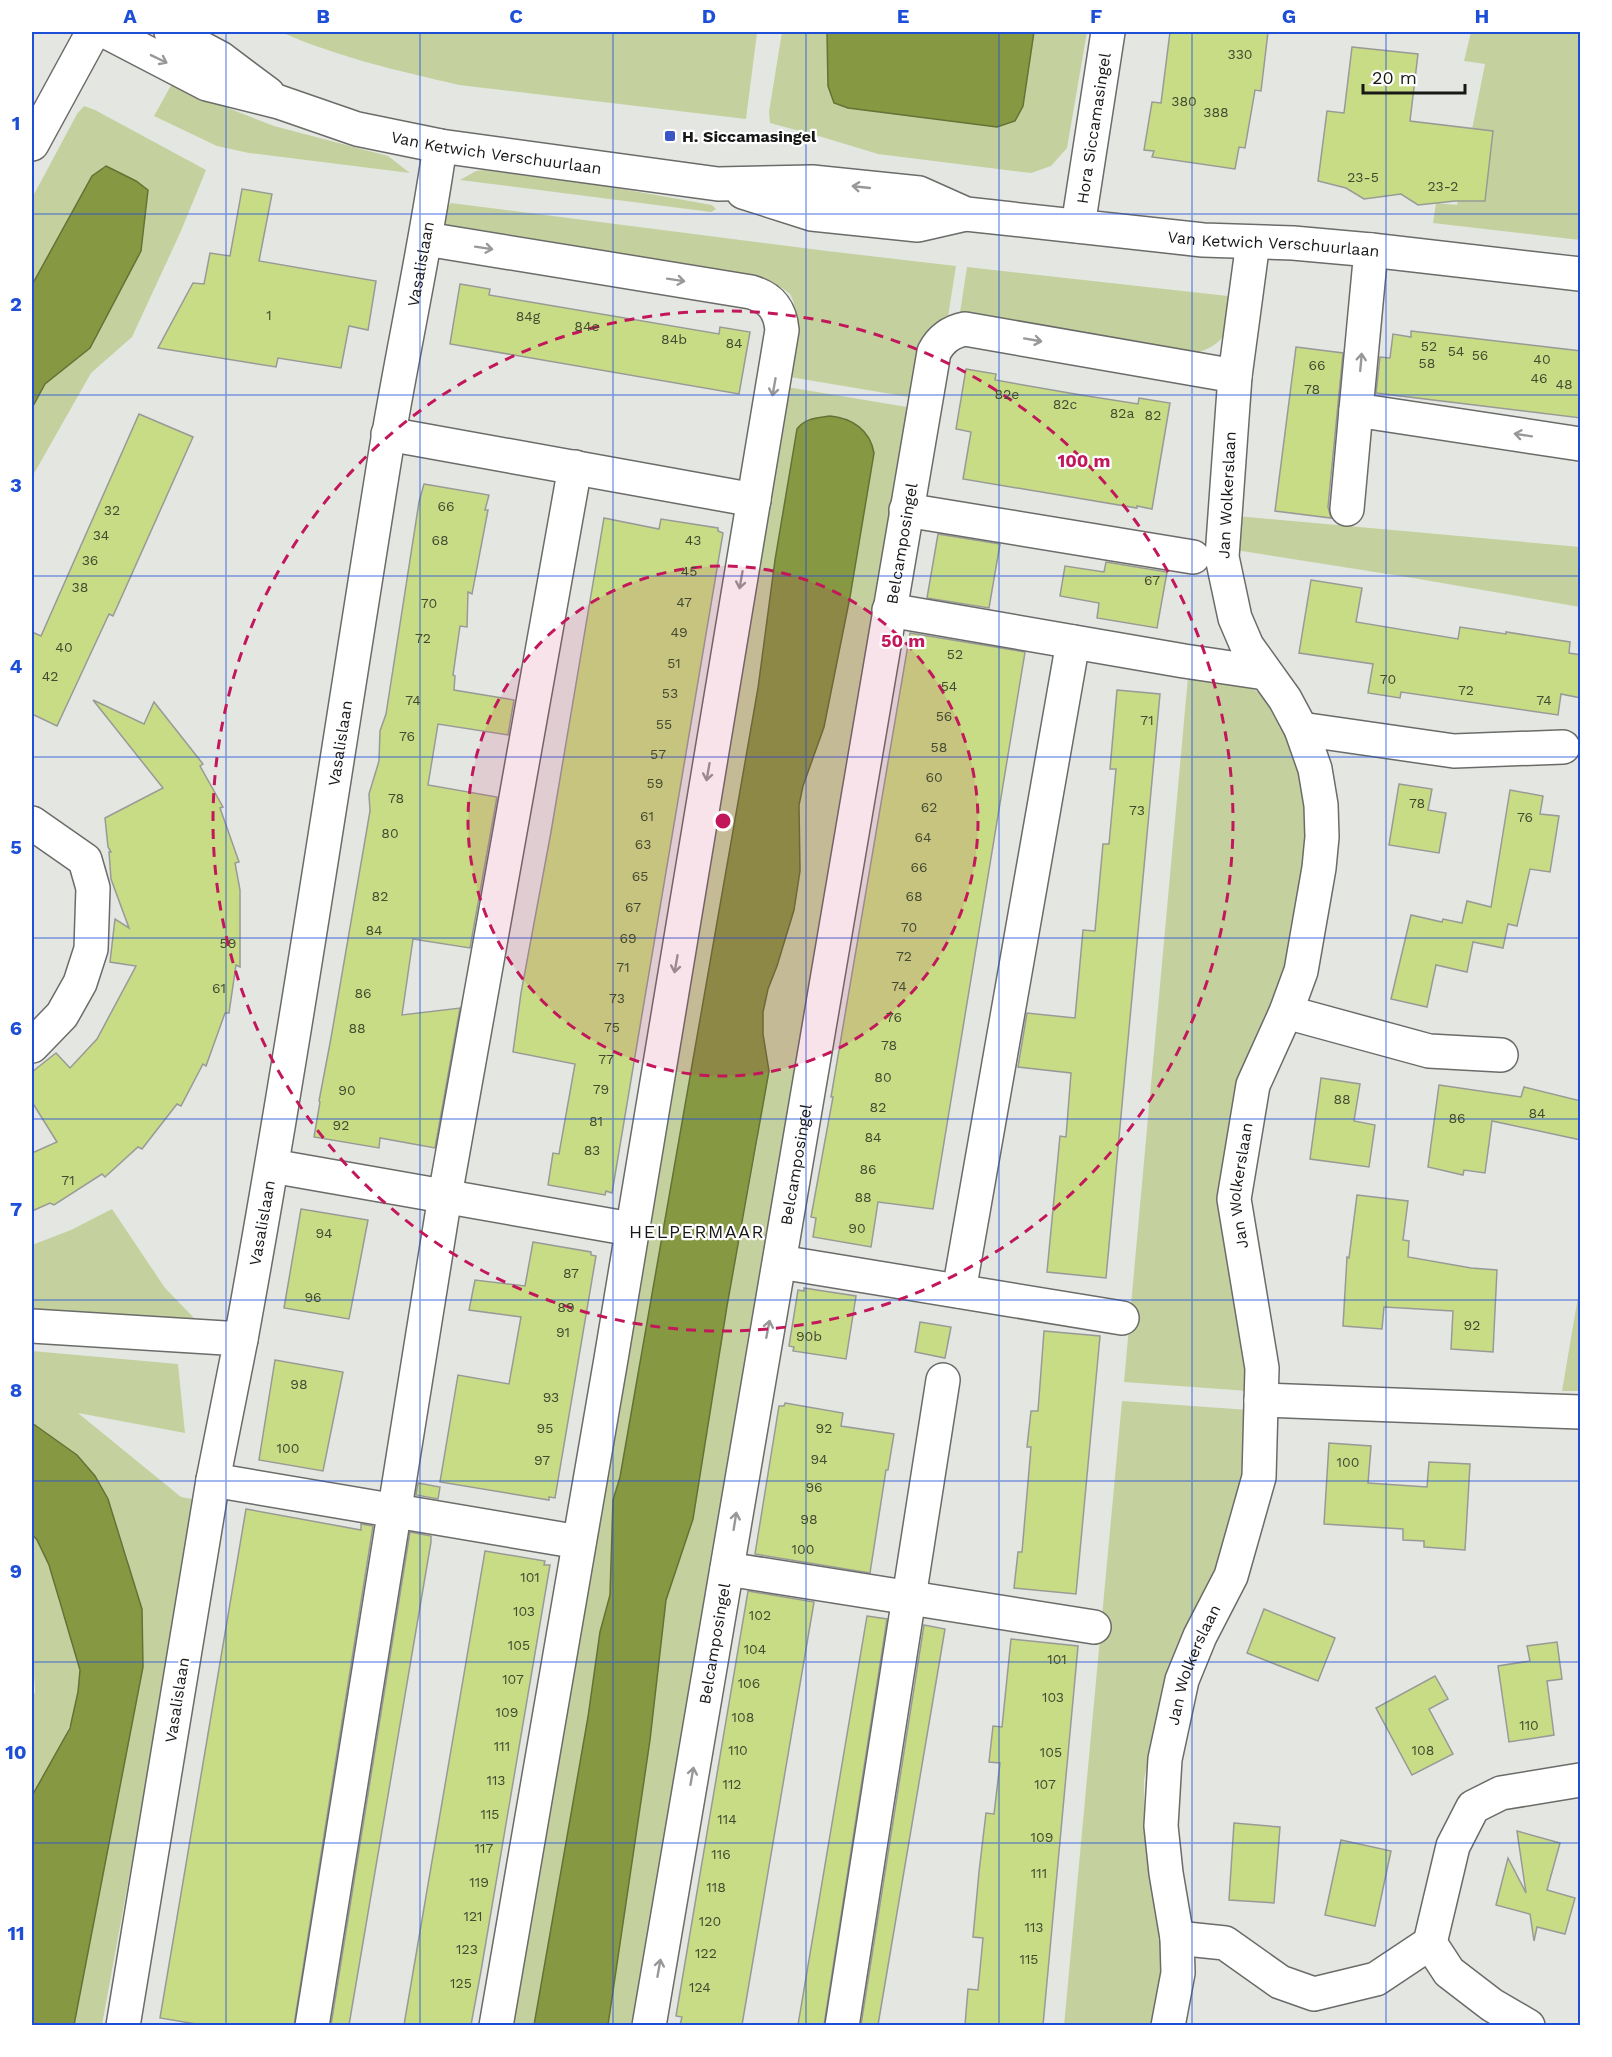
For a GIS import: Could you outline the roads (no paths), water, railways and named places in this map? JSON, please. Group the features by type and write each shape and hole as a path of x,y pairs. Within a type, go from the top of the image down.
{"street":[{"path":"32,144 93,32"},
{"name":"Van Ketwich Verschuurlaan","path":"107,32 207,84 279,102 357,129 440,146 718,184 812,214 918,225 966,214 1203,240 1371,250 1581,274"},
{"name":"Van Ketwich Verschuurlaan","path":"171,32 220,58 279,102"},
{"name":"Hora Siccamasingel","path":"1078,226 1108,32"},
{"name":"Vasalislaan","path":"123,2025 213,1480 272,1166 388,435 426,239 440,146"},
{"path":"426,239 751,292 764,296 774,304 781,316 783,330 496,2025"},
{"name":"Jan Wolkerslaan","path":"1168,2025 1178,1972 1177,1938 1161,1826 1165,1759 1182,1680 1200,1636 1231,1576 1259,1477 1262,1368 1234,1199 1253,1085 1286,1012 1301,971 1319,868 1322,837 1321,805 1315,769 1301,729 1285,699 1246,646 1235,618 1222,557 1235,376 1253,242"},
{"path":"1347,509 1371,250"},
{"name":"Belcamposingel","path":"649,2025 780,1262 888,610 934,352 945,337 954,331 964,329 1235,376"},
{"path":"1356,410 1581,444"},
{"path":"388,435 754,500"},
{"path":"312,2025 445,1196 575,467"},
{"path":"906,510 1193,557"},
{"path":"888,610 1265,673"},
{"path":"959,1291 1073,642"},
{"path":"1301,729 1454,751 1563,747"},
{"path":"32,823 85,860 93,888 91,949 80,983 62,1015 32,1046"},
{"path":"1286,1012 1429,1052 1501,1055"},
{"path":"272,1166 631,1229"},
{"path":"780,1262 1122,1318"},
{"path":"32,1326 241,1339"},
{"path":"842,2025 943,1380"},
{"path":"1261,1400 1581,1412"},
{"path":"213,1480 579,1542"},
{"path":"727,1569 1095,1627"},
{"path":"1177,1938 1225,1943 1280,1982 1314,1994 1376,1979 1430,1943 1453,1846 1473,1807 1501,1792 1581,1780"},
{"path":"1430,1943 1449,1972 1492,2005 1528,2025"}],"place":[{"name":"H. Siccamasingel","path":"670,136"}],"district":[{"name":"HELPERMAAR","path":"697,1231"}]}
